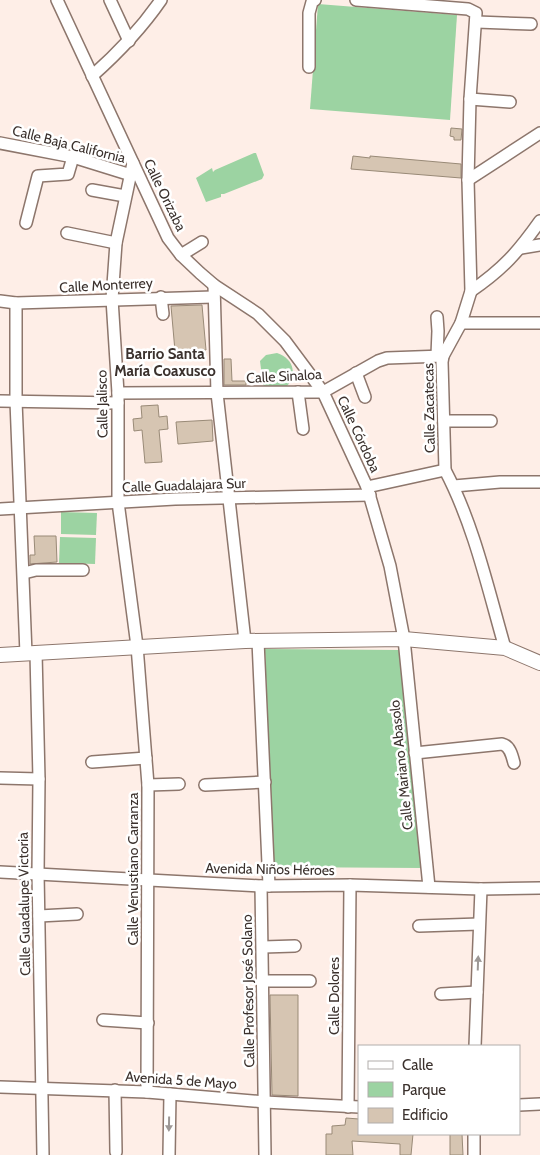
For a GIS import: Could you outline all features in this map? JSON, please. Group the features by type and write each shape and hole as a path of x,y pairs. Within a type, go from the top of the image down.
{"street":[{"name":"Calle Orizaba","path":"57,0 132,169 155,214 168,238 181,255 214,291"},
{"path":"110,0 128,41"},
{"path":"92,76 146,22 161,0"},
{"path":"309,67 309,13 312,2 315,0"},
{"path":"356,0 468,9 476,18 530,24"},
{"name":"Calle Zacatecas","path":"476,18 470,99 468,180 471,291 461,323 440,356 445,470 454,486 479,554 505,648"},
{"path":"470,99 510,102"},
{"path":"468,180 540,133"},
{"name":"Calle Baja California","path":"0,143 132,169"},
{"path":"26,223 38,176 68,174 73,158"},
{"name":"Calle Jalisco","path":"132,169 116,243 112,300 118,398 118,502 137,646"},
{"path":"92,190 125,196"},
{"path":"471,291 491,277 521,248 540,220"},
{"path":"67,233 116,243"},
{"path":"181,255 202,242"},
{"path":"521,248 540,245"},
{"path":"214,291 217,393 228,499 251,641"},
{"name":"Calle Monterrey","path":"0,301 16,303 112,300 214,291"},
{"name":"Calle Córdoba","path":"214,291 258,314 285,341 323,392 369,491 390,566 404,639"},
{"path":"161,297 163,314"},
{"name":"Calle Guadalupe Victoria","path":"16,303 16,401 24,572 39,778 38,873 43,1155"},
{"path":"437,317 440,356"},
{"path":"461,323 540,323"},
{"name":"Calle Sinaloa","path":"0,401 118,398 186,391 217,393 323,392 369,365 387,358 440,356"},
{"path":"356,373 365,396"},
{"path":"298,392 303,429"},
{"path":"444,421 490,422"},
{"name":"Calle Guadalajara Sur","path":"0,509 369,491 445,470"},
{"path":"454,486 500,482 540,482"},
{"path":"24,572 36,570 84,570"},
{"path":"0,655 251,641 404,639 505,648 540,663"},
{"name":"Calle Mariano Abasolo","path":"404,639 429,887"},
{"name":"Calle Profesor José Solano","path":"251,641 265,782 263,946 266,1155"},
{"name":"Calle Venustiano Carranza","path":"137,646 148,785 147,1092"},
{"path":"415,753 505,744 514,763"},
{"path":"92,762 146,758"},
{"path":"0,778 39,778"},
{"path":"205,785 265,782"},
{"path":"148,785 179,784"},
{"name":"Avenida Niños Héroes","path":"0,872 265,886 350,885 539,892"},
{"name":"Calle Dolores","path":"350,885 354,1107"},
{"path":"476,1045 481,889"},
{"path":"39,916 77,914"},
{"path":"419,926 479,924"},
{"path":"263,946 295,946"},
{"path":"264,981 310,981"},
{"path":"441,994 477,992"},
{"path":"104,1020 148,1023"},
{"name":"Avenida 5 de Mayo","path":"0,1087 115,1090 354,1107"},
{"path":"115,1090 116,1152"},
{"path":"169,1155 170,1094"},
{"path":"520,1105 540,1104"},
{"path":"474,1135 474,1155"}],"green space":[{"path":"318,4 457,15 450,120 310,109"},
{"path":"256,153 264,175 262,179 221,194 221,197 206,202 196,178 212,168 213,172"},
{"path":"277,353 288,359 293,369 291,379 284,389 265,387 263,385 260,361 266,355"},
{"path":"61,512 97,513 96,535 61,534"},
{"path":"60,537 96,538 95,564 59,563"},
{"path":"265,649 400,650 421,868 273,867"}],"building":[{"path":"451,128 462,129 461,140 454,140 454,137 450,136"},
{"path":"353,156 461,164 461,178 351,169"},
{"path":"202,305 206,350 175,351 171,306"},
{"path":"224,359 231,359 232,381 246,381 246,385 224,385"},
{"path":"158,405 159,417 167,416 168,429 159,430 162,462 145,463 142,430 134,431 133,419 142,418 141,406"},
{"path":"212,420 213,441 178,444 176,422"},
{"path":"34,536 56,536 57,562 30,564 30,555 35,555"},
{"path":"270,995 298,995 298,1096 272,1095"},
{"path":"346,1118 358,1119 358,1135 413,1135 411,1155 400,1155 400,1144 352,1141 353,1155 326,1155 326,1134 332,1134 332,1126 345,1125"},
{"path":"450,1135 462,1135 463,1155 450,1155"}],"district":[{"name":"Barrio Santa María Coaxusco","path":"165,362"}]}
